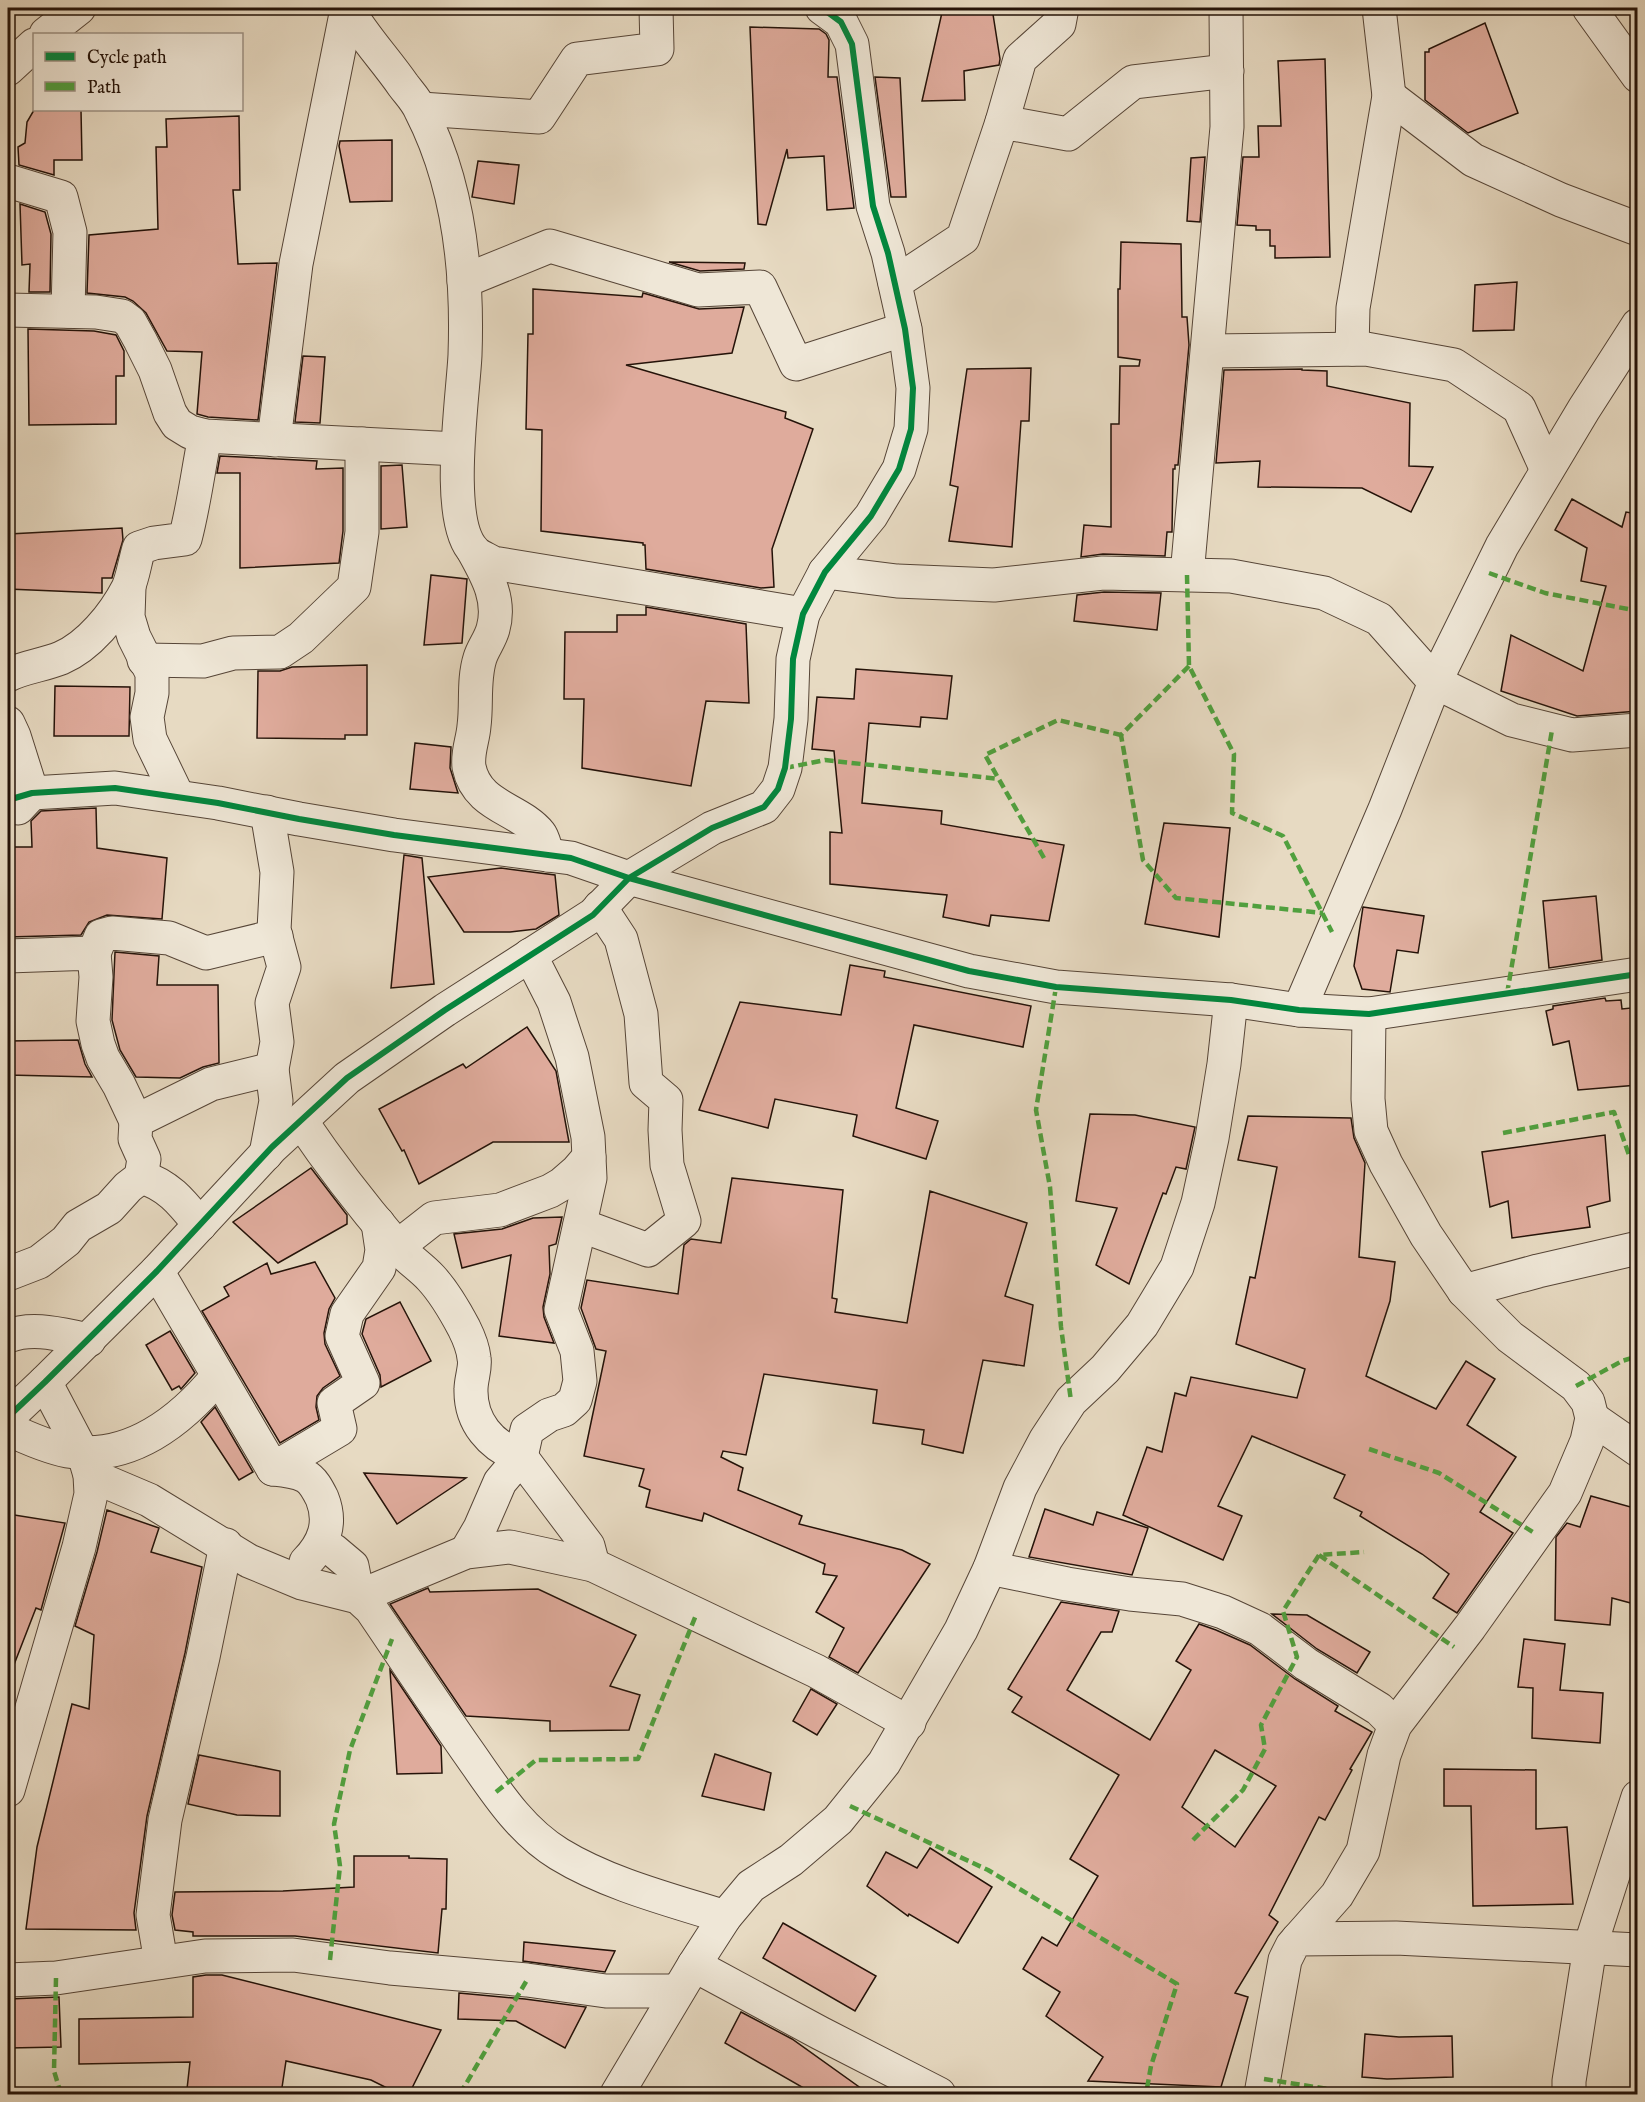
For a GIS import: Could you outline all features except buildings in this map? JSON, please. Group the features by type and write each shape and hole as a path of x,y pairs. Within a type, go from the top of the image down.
{"street":[{"path":"47,33 79,8"},
{"path":"347,8 421,109 441,159 458,224 464,281 465,354 457,449 459,520 465,538 489,578 496,610 494,628 480,657 474,729 468,755 470,769 485,797 518,816 540,834 548,855"},
{"path":"274,440 296,264 347,8"},
{"path":"421,109 538,117 577,59 657,49 656,8"},
{"path":"894,283 963,238 1002,122 1020,59 1059,24 1062,8"},
{"path":"1187,575 1227,127 1225,8"},
{"path":"1352,349 1353,308 1389,96 1379,8"},
{"path":"1590,8 1638,76"},
{"path":"8,1790 79,1547 91,1494 86,1464 21,1400 89,1340 200,1226 266,1154 347,1078 445,1010 593,915 629,878 712,828 764,807 778,789 785,768 791,719 794,659 802,614 825,572 871,516 898,469 911,429 913,388 905,329 888,253 873,206 852,44 841,12"},
{"path":"8,69 33,46"},
{"path":"1002,122 1068,134 1133,82 1227,71"},
{"path":"1389,96 1473,160 1561,200 1638,229"},
{"path":"8,182 61,197 70,232 68,311"},
{"path":"464,281 550,246 698,290 760,287 796,364 905,329"},
{"path":"8,310 96,312 122,316 130,322 155,370 170,413 177,423 189,432 206,436 457,449"},
{"path":"1299,1010 1385,809 1435,682 1502,546 1638,325"},
{"path":"1208,351 1366,349 1454,365 1520,408 1547,470"},
{"path":"178,797 150,739 147,717 152,693 152,673 144,660 128,617 129,587 139,548 154,543 184,539 192,513 197,473 206,436"},
{"path":"144,660 203,661 218,655 233,653 280,652 302,638 354,587 362,532 362,444"},
{"path":"474,552 493,562 802,614"},
{"path":"825,572 897,581 994,585 1103,573 1232,576 1324,593 1379,619 1435,682 1512,720 1572,735 1638,730"},
{"path":"8,675 36,664 60,659 82,646 104,623 129,587"},
{"path":"8,723 15,736 20,796 8,821"},
{"path":"20,796 115,788 394,835 571,858 629,878 969,971 1056,987 1231,1000 1299,1010 1369,1014 1638,974"},
{"path":"266,1154 276,1101 272,1069 278,1042 272,1003 284,967 274,930 278,872 267,812"},
{"path":"580,1225 648,1250 684,1221 668,1165 665,1130 666,1100 646,1083 641,1014 621,939 600,907"},
{"path":"8,1274 39,1262 66,1241 78,1226 109,1208 128,1187 141,1177 144,1159 135,1139 136,1121 119,1084 103,1058 93,1021 96,977 94,953 100,936 112,933 169,938 206,953 276,936"},
{"path":"8,956 94,953"},
{"path":"466,1552 480,1528 500,1482 521,1457 527,1430 549,1415 564,1410 575,1400 580,1381 577,1351 561,1310 590,1178 588,1137 572,1057 554,1002 530,955"},
{"path":"617,2094 725,1917 750,1886 791,1860 838,1820 884,1763 961,1630 990,1568 1020,1488 1046,1439 1071,1401 1105,1369 1142,1325 1177,1266 1198,1203 1212,1138 1231,1000"},
{"path":"1261,2094 1285,1960 1292,1946 1337,1895 1363,1851 1384,1755 1395,1725 1470,1627 1565,1493 1587,1441 1592,1418 1588,1402 1576,1386 1510,1337 1464,1291 1426,1235 1386,1164 1371,1131 1368,1099 1369,1014"},
{"path":"136,1121 212,1084 272,1069"},
{"path":"301,1121 331,1166 387,1235 432,1279 464,1329 475,1359 471,1389 472,1411 482,1429 495,1443 521,1457 588,1546 593,1565"},
{"path":"387,1235 434,1218 500,1210 550,1191 577,1171 589,1157"},
{"path":"141,1177 157,1182 175,1195 200,1226"},
{"path":"273,1468 340,1429 334,1403 363,1383 342,1336 346,1314 379,1268 387,1235"},
{"path":"1464,1291 1638,1248"},
{"path":"157,1271 273,1468 308,1477 319,1491 326,1509 327,1528 320,1547 291,1578"},
{"path":"8,1336 17,1332 44,1331 89,1340"},
{"path":"86,1464 101,1453 125,1447 154,1434 194,1404 218,1376"},
{"path":"1592,1418 1638,1450"},
{"path":"8,1429 86,1464 226,1545 249,1561 327,1590 358,1597 371,1609 496,1792 525,1828 558,1854 593,1872 725,1917"},
{"path":"161,1962 153,1915 165,1820 203,1658 226,1545"},
{"path":"320,1547 333,1550 352,1566 358,1597"},
{"path":"358,1597 466,1552 510,1547 593,1565 816,1671 909,1723"},
{"path":"990,1568 1067,1584 1182,1599 1223,1612 1260,1629 1306,1664 1378,1709 1395,1725"},
{"path":"1569,2094 1569,2081 1590,1947 1638,1797"},
{"path":"1298,1939 1396,1938 1638,1950"},
{"path":"8,1980 56,1978 205,1956 293,1955 390,1968 527,1980 606,1991 686,1978 820,2033 939,2094"}],"marked path":[{"path":"1489,573 1545,593 1638,611"},
{"path":"1187,575 1189,666 1234,754 1232,813 1283,836 1332,932"},
{"path":"1189,666 1121,735 1143,860 1176,898 1323,913"},
{"path":"1044,858 985,755 1058,720 1121,735"},
{"path":"1507,994 1552,730"},
{"path":"785,768 825,760 999,779"},
{"path":"1056,987 1036,1110 1050,1187 1061,1327 1071,1401"},
{"path":"1503,1133 1614,1112 1630,1158 1638,1156"},
{"path":"1576,1386 1622,1361 1638,1356"},
{"path":"1369,1449 1439,1473 1536,1534"},
{"path":"1193,1840 1243,1790 1265,1749 1261,1725 1297,1657 1283,1611 1319,1555 1364,1552"},
{"path":"1319,1555 1454,1647"},
{"path":"496,1792 536,1760 638,1759 696,1615"},
{"path":"330,1960 340,1866 334,1824 350,1750 392,1639"},
{"path":"850,1806 988,1870 1177,1984 1151,2066 1146,2094"},
{"path":"56,1978 54,2071 61,2094"},
{"path":"460,2094 527,1980"},
{"path":"1264,2079 1360,2094"}],"cycle path":[{"path":"8,1417 157,1271 272,1147 347,1078 445,1010 593,915 629,878 712,828 764,807 778,789 785,768 791,719 793,659 803,614 825,572 871,516 899,469 911,429 913,388 905,329 888,253 873,206 852,44 841,22 822,8"},
{"path":"8,800 32,793 115,788 218,803 394,835 571,858 629,878 969,971 1056,987 1231,1000 1299,1010 1369,1014 1638,974"}]}
